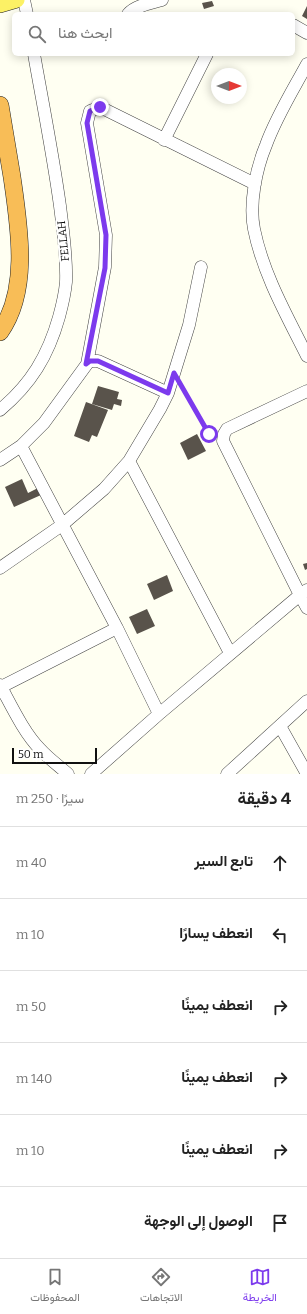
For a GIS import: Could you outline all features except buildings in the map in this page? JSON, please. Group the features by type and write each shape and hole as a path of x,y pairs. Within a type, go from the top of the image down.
{"highway":[{"path":"0,105 18,218 20,266 15,296 7,322 0,332"}],"street":[{"path":"24,0 27,12"},
{"path":"129,12 162,0"},
{"path":"295,26 307,33"},
{"name":"FELLAH","path":"0,410 12,400 28,382 43,360 52,339 62,305 66,283 66,258 56,176 34,56"},
{"path":"164,140 207,56"},
{"path":"307,64 268,140 261,157 255,184 254,199 254,229 263,260 273,287 307,356"},
{"path":"86,364 105,268 106,235 87,123 90,111 100,107 255,184"},
{"path":"0,568 62,525 104,489 129,461 168,393 189,325 200,266"},
{"path":"0,460 21,446 44,423 86,364 90,361 98,361 168,393"},
{"path":"307,391 227,429 224,434 223,441 304,592 307,608"},
{"path":"21,446 117,628 159,714"},
{"path":"129,461 230,653"},
{"path":"91,774 230,653 304,592"},
{"path":"68,774 33,742 0,686 117,628"},
{"path":"227,774 307,701"},
{"path":"280,726 307,774"}],"path":[{"path":"174,373 209,434 224,434"}],"route":[{"path":"100,107 90,111 87,123 106,235 105,268 86,364 90,361 98,361 168,393 174,373 209,434"}]}
